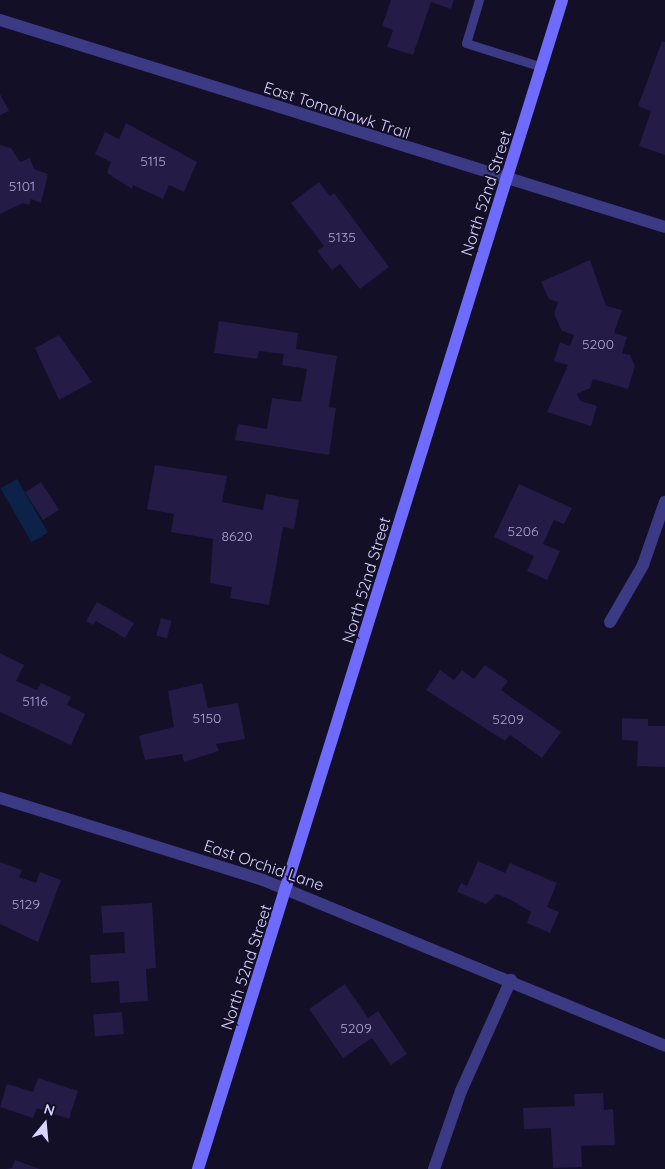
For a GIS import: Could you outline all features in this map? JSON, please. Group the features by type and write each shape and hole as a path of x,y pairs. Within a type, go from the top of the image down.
{"street":[{"name":"North 52nd Street","path":"198,1169 287,890 562,0"},
{"name":"East Tomahawk Trail","path":"0,20 507,180 665,227"},
{"path":"610,622 643,565 665,502"},
{"name":"East Orchid Lane","path":"0,798 287,890 511,980 665,1046"},
{"path":"434,1169 461,1091 511,980"}],"lane":[{"path":"479,0 466,43 542,67"}],"water":[{"path":"17,479 48,533 32,542 1,488"}],"building":[{"path":"391,0 454,0 451,9 431,2 413,55 387,47 393,30 382,26"},
{"path":"662,41 665,42 665,155 639,146 651,111 638,106"},
{"path":"0,94 9,111 0,115"},
{"path":"126,123 197,162 184,192 169,185 163,199 133,185 132,189 107,173 111,162 95,154 105,132 119,139"},
{"path":"0,145 11,148 20,162 30,158 34,169 48,174 41,203 31,199 29,205 23,203 0,214"},
{"path":"319,182 330,196 334,193 389,267 360,289 340,264 332,270 317,251 324,246 291,203"},
{"path":"590,260 606,306 622,310 614,333 627,337 622,353 630,355 635,366 628,389 593,379 590,388 577,394 580,401 597,406 591,426 547,412 568,365 554,361 560,342 570,346 574,335 562,331 554,314 558,302 549,299 541,282"},
{"path":"219,321 298,333 296,349 337,356 329,407 336,408 329,455 235,440 238,424 267,429 272,398 301,402 307,369 282,365 284,354 259,351 257,359 214,353"},
{"path":"59,335 92,382 59,400 35,348"},
{"path":"155,465 227,476 222,502 263,510 266,494 299,500 294,529 283,527 269,605 230,598 232,587 210,583 213,539 171,532 174,514 147,509"},
{"path":"41,482 59,510 43,520 25,492"},
{"path":"519,484 572,508 564,524 554,520 543,544 560,551 547,580 527,571 534,556 494,537"},
{"path":"97,602 134,623 125,638 96,621 93,625 86,621"},
{"path":"161,618 172,621 167,638 156,635"},
{"path":"0,653 24,665 16,681 37,690 41,683 71,697 67,705 85,714 71,745 0,712"},
{"path":"485,665 508,681 501,690 561,732 542,758 510,735 505,741 426,690 440,670 454,680 462,670 474,679"},
{"path":"202,683 208,708 238,703 245,739 216,744 219,751 184,762 182,754 145,760 139,736 174,727 168,691"},
{"path":"622,718 648,719 648,726 665,726 665,767 637,766 638,741 622,740"},
{"path":"478,861 505,873 510,863 557,883 547,907 559,912 550,933 527,923 531,912 511,900 497,894 486,904 457,892 461,883 467,886"},
{"path":"0,862 22,870 19,877 36,883 40,872 61,880 38,942 0,924"},
{"path":"152,903 156,968 146,969 148,1001 120,1003 119,981 91,983 90,955 125,953 124,932 103,933 101,906"},
{"path":"345,984 368,1018 378,1011 407,1054 391,1065 372,1038 343,1058 309,1009"},
{"path":"122,1012 124,1034 95,1036 93,1015"},
{"path":"38,1078 78,1091 69,1119 37,1108 33,1118 0,1107 7,1084 33,1092"},
{"path":"603,1093 604,1110 613,1109 615,1145 581,1146 582,1167 553,1168 551,1128 524,1129 523,1108 575,1106 574,1094"},
{"path":"15,1160 40,1169 5,1169 12,1168"}]}
